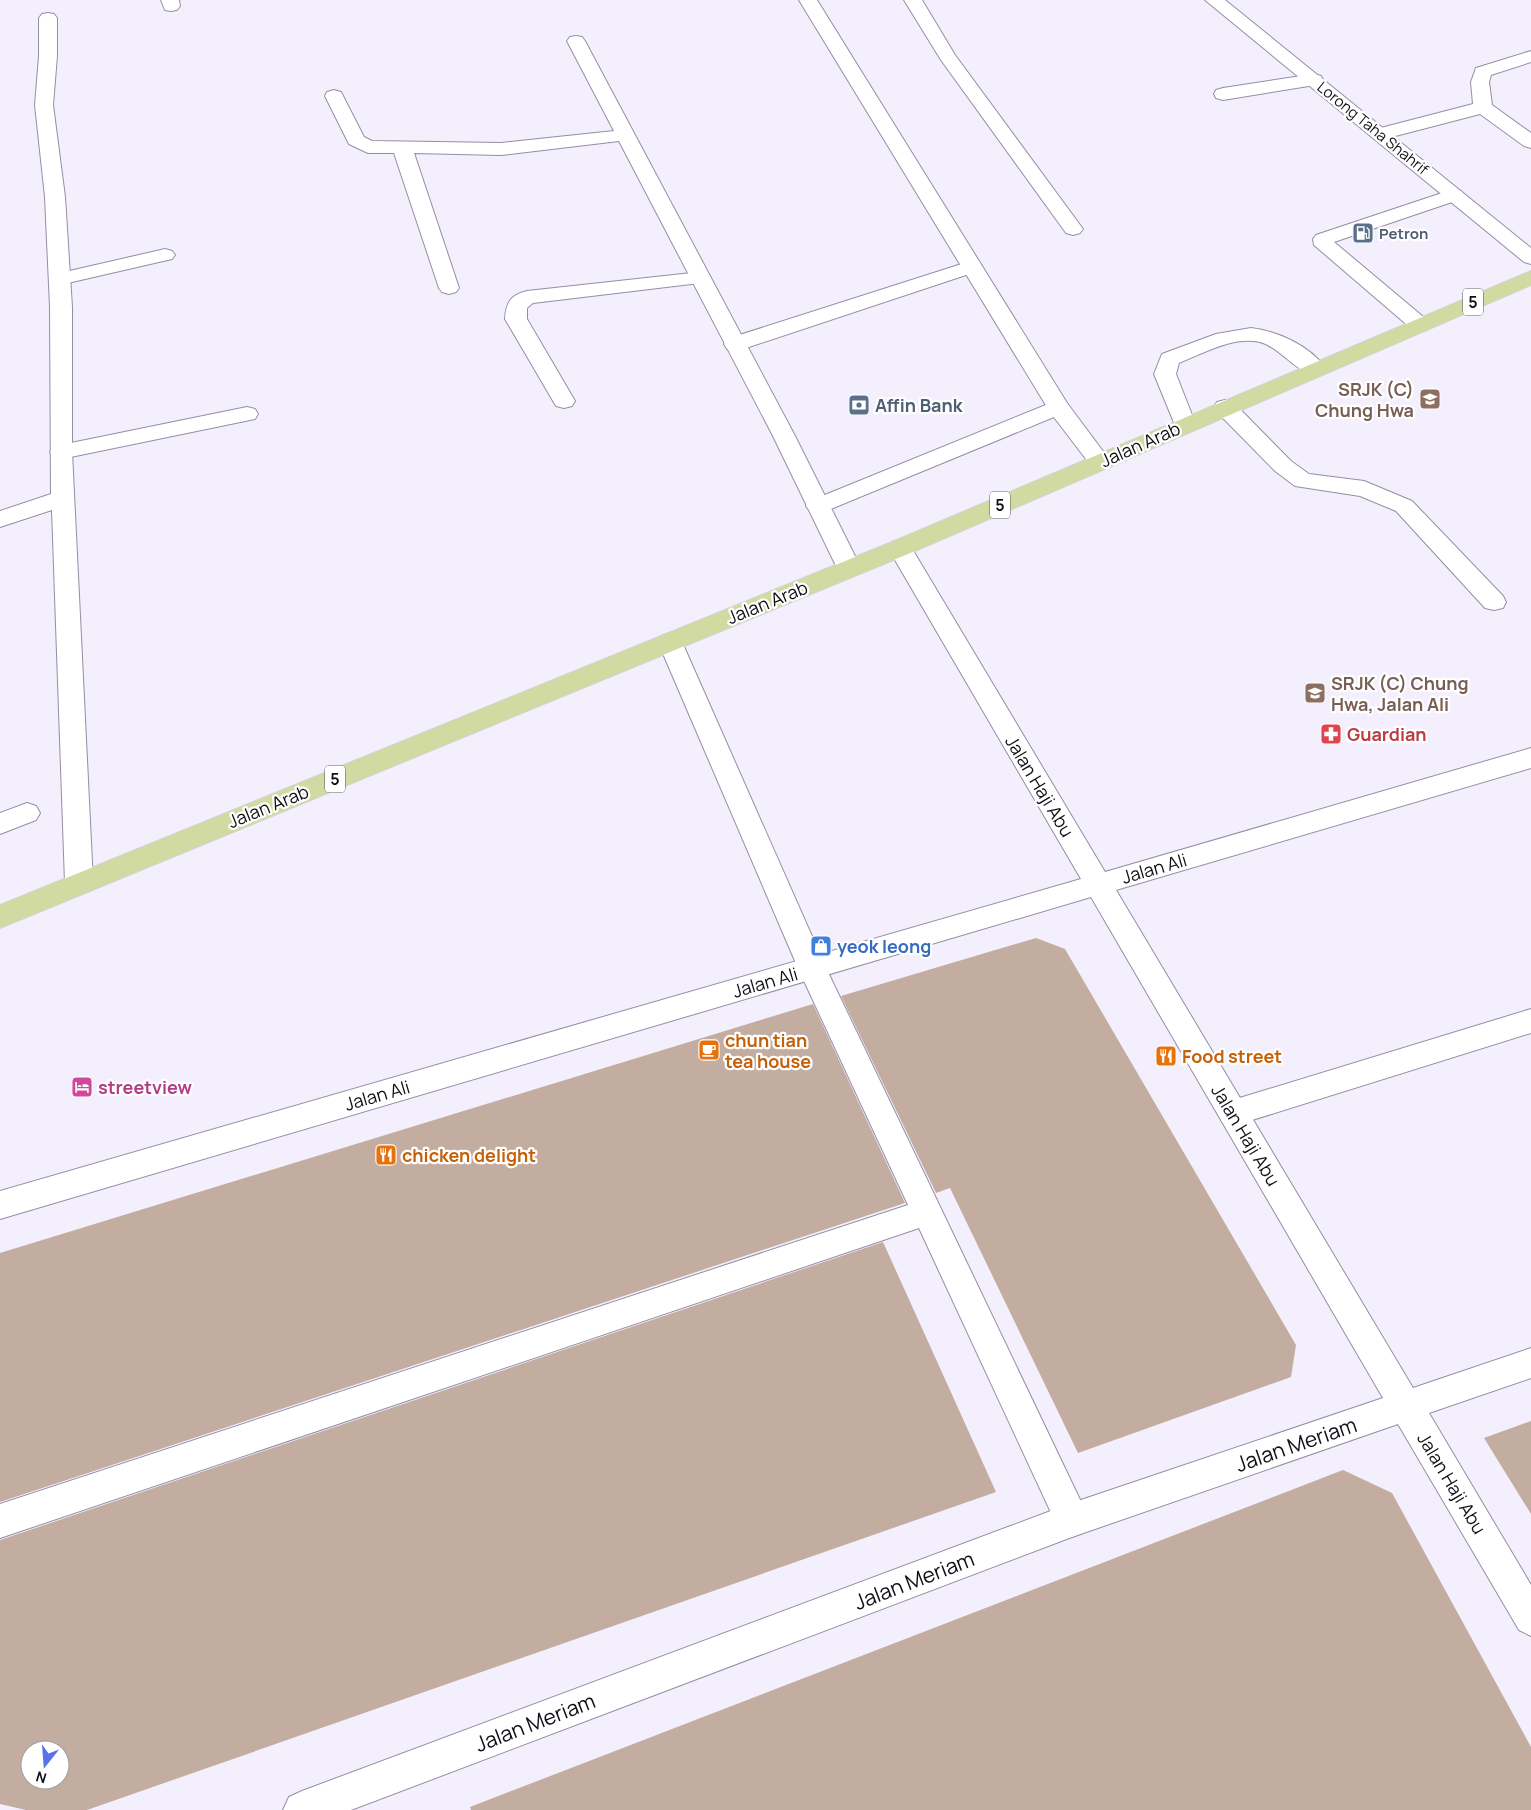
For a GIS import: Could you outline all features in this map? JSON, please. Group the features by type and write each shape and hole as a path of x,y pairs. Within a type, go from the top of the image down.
{"main road":[{"name":"Jalan Arab","path":"0,917 900,548 1225,407 1530,280"}],"street":[{"path":"808,0 1058,406 1100,462"},
{"path":"912,0 947,56 1073,229"},
{"name":"Lorong Taha Shahrif","path":"1214,0 1531,258"},
{"path":"48,18 48,56 44,105 55,197 59,278 61,452 79,884"},
{"path":"576,40 701,278 849,568"},
{"path":"1531,56 1483,72 1480,82 1483,106 1531,142"},
{"path":"1223,94 1314,80"},
{"path":"334,96 356,140 368,147 501,149 625,135"},
{"path":"1380,134 1483,106"},
{"path":"402,148 449,288"},
{"path":"1420,325 1324,245 1323,239 1454,195"},
{"path":"59,278 165,255"},
{"path":"735,344 971,267"},
{"path":"564,401 516,319 516,306 526,297 701,278"},
{"path":"1185,425 1165,374 1170,359 1237,335 1265,335 1279,341 1315,369"},
{"path":"818,506 1058,406"},
{"path":"1225,407 1283,466 1302,481 1364,489 1404,506 1494,602"},
{"path":"61,452 247,414"},
{"path":"0,519 63,498"},
{"name":"Jalan Haji Abu","path":"900,548 1531,1618"},
{"path":"670,642 812,968 1072,1520"},
{"name":"Jalan Ali","path":"0,1205 1531,758"},
{"path":"0,824 27,813"},
{"path":"1233,1113 1531,1021"},
{"path":"0,1521 927,1212"},
{"name":"Jalan Meriam","path":"302,1810 1072,1520 1531,1363"}],"building":[{"path":"1036,938 1065,949 1296,1345 1291,1377 1078,1453 950,1188 936,1193 841,996"},
{"path":"813,1004 905,1203 0,1502 0,1253"},
{"path":"883,1242 996,1492 87,1810 26,1810 0,1804 0,1540"},
{"path":"1531,1421 1531,1514 1484,1438"},
{"path":"1343,1470 1392,1493 1531,1747 1531,1810 471,1810 470,1807"}],"place":[{"name":"Petron","path":"1363,233"},
{"name":"SRJK (C) Chung Hwa","path":"1430,399"},
{"name":"Affin Bank","path":"859,405"},
{"name":"SRJK (C) Chung Hwa, Jalan Ali","path":"1315,693"},
{"name":"Guardian","path":"1331,734"},
{"name":"yeok leong","path":"821,946"},
{"name":"chun tian tea house","path":"709,1050"},
{"name":"Food street","path":"1166,1056"},
{"name":"streetview","path":"82,1087"},
{"name":"chicken delight","path":"386,1155"}]}
